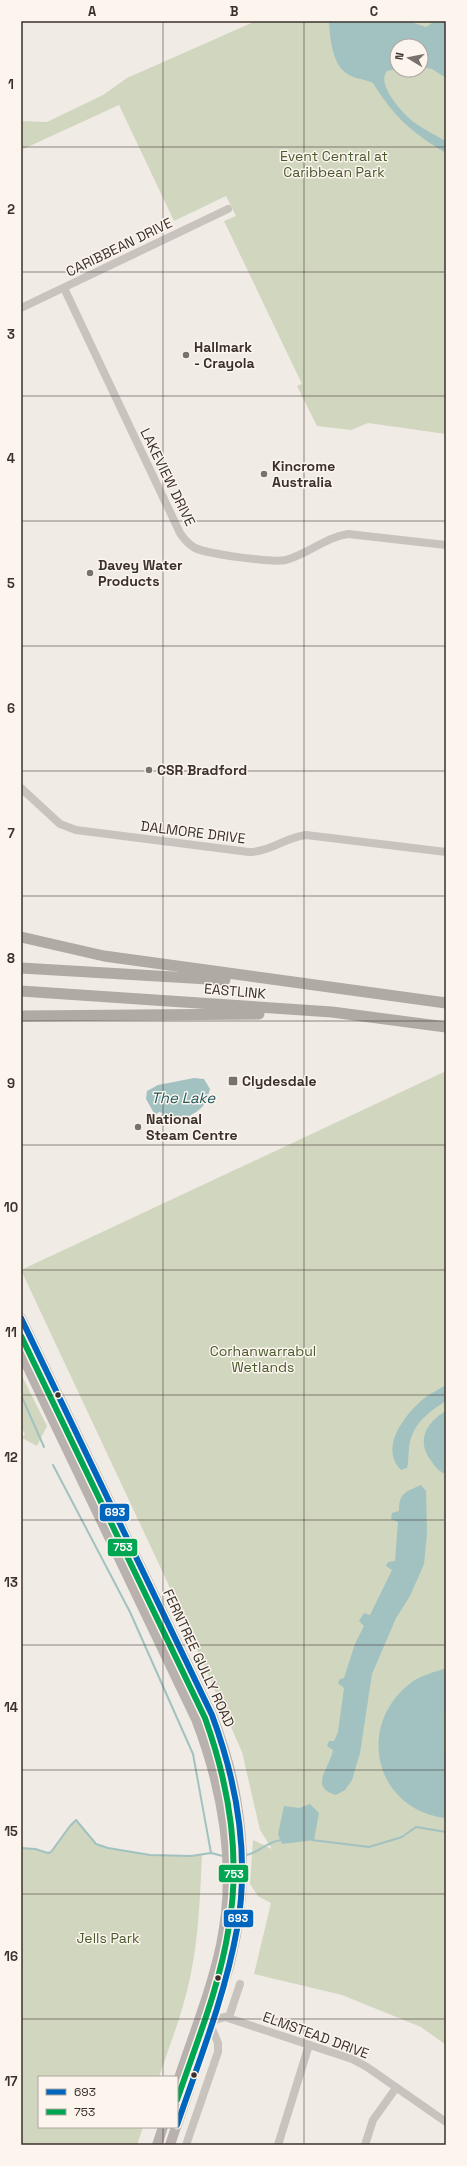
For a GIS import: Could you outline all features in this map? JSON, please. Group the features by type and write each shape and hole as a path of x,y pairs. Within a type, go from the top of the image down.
{"highway":[{"path":"21,937 104,956 446,1003"},
{"name":"EASTLINK","path":"21,968 228,980 446,1003"},
{"name":"EASTLINK","path":"21,991 355,1014 446,1027"},
{"path":"21,1016 355,1014"}],"main road":[{"name":"FERNTREE GULLY ROAD","path":"21,1318 220,1735 232,1777 241,1841 242,1885 235,1942 222,1988 178,2123"},
{"name":"FERNTREE GULLY ROAD","path":"21,1353 196,1719 204,1740 221,1804 227,1842 228,1884 220,1946 202,2008 178,2081"},
{"path":"66,1446 80,1440"},
{"path":"202,2008 213,1990 218,1987 222,1988"},
{"path":"157,2145 163,2128"},
{"name":"FERNTREE GULLY ROAD","path":"170,2145 176,2128"}],"street":[{"name":"CARIBBEAN DRIVE","path":"21,308 228,209"},
{"name":"LAKEVIEW DRIVE","path":"64,288 180,533 187,542 194,547 215,553 282,560 340,535 352,533 446,545"},
{"name":"DALMORE DRIVE","path":"21,788 60,824 76,830 248,852 264,850 291,838 312,835 446,852"},
{"path":"186,2145 218,2052 218,2043 210,2024 217,2019 229,2017 240,1984"},
{"name":"ELMSTEAD DRIVE","path":"229,2017 352,2059 367,2067 446,2122"},
{"path":"278,2145 309,2045"},
{"path":"365,2145 376,2115 396,2088"}],"green space":[{"name":"Event Central at Caribbean Park","path":"256,21 446,21 446,434 368,423 351,430 317,426 297,386 302,384 224,221 236,216 226,196 174,221 119,105 21,150 21,121 47,122 103,95 127,78"},
{"name":"Corhanwarrabul Wetlands","path":"446,1071 446,2045 421,2027 342,1995 254,1974 271,1903 258,1896 250,1884 253,1840 272,1849 260,1830 242,1752 165,1577 21,1270"},
{"path":"21,1374 47,1426 37,1446 22,1438 25,1434 21,1427"},
{"name":"Jells Park","path":"76,1820 96,1844 103,1847 150,1855 191,1856 202,1854 199,1916 193,1963 184,2003 159,2076 38,2076 38,2128 143,2128 137,2145 21,2145 21,1848 35,1849 48,1853 51,1852"}],"water":[{"path":"329,21 408,21 426,27 435,21 446,21 446,78 429,68 429,38 389,38 389,71 384,76 387,90 396,104 415,123 446,141 446,153 413,131 404,123 388,105 373,83 349,75 343,71 335,58 330,35"},
{"name":"The Lake","path":"194,1078 204,1079 210,1089 204,1104 198,1111 183,1119 184,1123 182,1125 175,1120 174,1116 165,1119 160,1118 163,1113 159,1112 155,1115 146,1099 147,1091 158,1085"},
{"path":"446,1385 446,1401 426,1415 417,1426 410,1441 407,1468 401,1470 395,1461 392,1452 396,1433 408,1415 422,1400"},
{"path":"446,1411 446,1474 438,1470 427,1455 424,1447 424,1440 428,1427"},
{"path":"421,1485 426,1491 427,1533 424,1564 410,1596 396,1618 372,1674 360,1753 352,1780 345,1790 336,1795 328,1792 323,1787 322,1782 333,1750 327,1746 329,1741 334,1741 338,1732 344,1688 338,1683 340,1679 344,1678 355,1644 364,1626 359,1621 364,1613 370,1615 392,1570 386,1566 388,1562 395,1561 398,1522 391,1519 392,1513 399,1511 400,1500 404,1494"},
{"path":"446,1668 444,1749 446,1752 445,1818 421,1811 402,1799 388,1782 380,1762 379,1741 383,1720 394,1700 412,1682"},
{"path":"310,1804 319,1813 314,1840 282,1844 278,1834 284,1806 299,1808"}],"waterway":[{"path":"21,1395 44,1447"},
{"path":"53,1465 130,1612 193,1754 211,1853"},
{"path":"21,1848 35,1849 48,1853 51,1852 76,1820 96,1844 108,1848 150,1855 191,1856 211,1853 223,1856"},
{"path":"312,1840 369,1847 402,1837 416,1827 446,1832"},
{"path":"246,1855 281,1840"},
{"path":"230,1856 239,1856"}],"transit line":[{"name":"693","path":"21,1318 212,1715 221,1741 234,1793 239,1820 242,1874 241,1902 237,1929 219,2004 178,2122"},
{"name":"753","path":"21,1336 205,1718 221,1769 233,1847 234,1873 229,1926 214,1993 178,2097"}],"place":[{"name":"Hallmark - Crayola","path":"186,355"},
{"name":"Kincrome Australia","path":"264,474"},
{"name":"Davey Water Products","path":"90,573"},
{"name":"CSR Bradford","path":"149,770"},
{"name":"Clydesdale","path":"233,1081"},
{"name":"National Steam Centre","path":"138,1127"}]}
